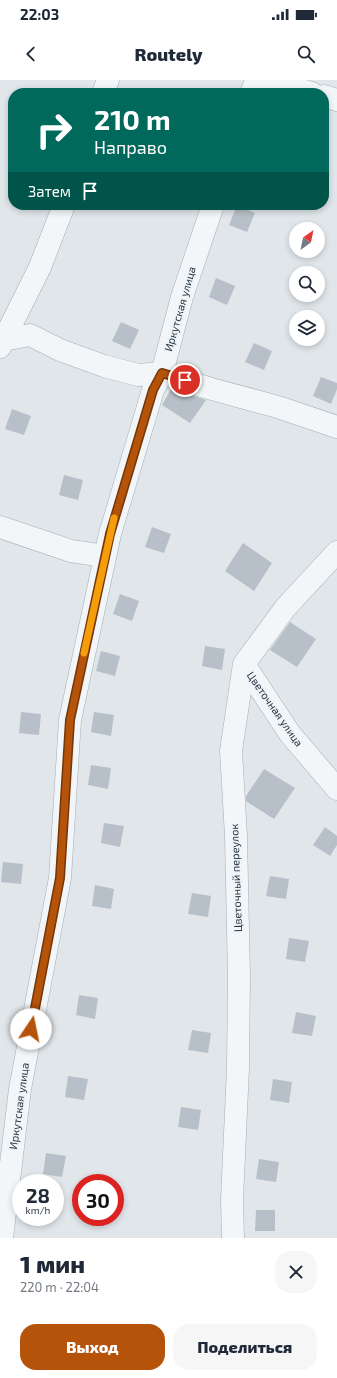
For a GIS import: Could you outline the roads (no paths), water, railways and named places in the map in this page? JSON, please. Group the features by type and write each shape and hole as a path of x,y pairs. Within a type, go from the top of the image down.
{"street":[{"path":"257,86 273,88"},
{"path":"1,344 40,267 62,210"},
{"name":"Иркутская улица","path":"2,1238 20,1089 60,878 70,720 110,534 153,390 162,373 182,297 211,210"},
{"path":"1,344 30,334 60,350 104,366 138,375 162,373 208,388 278,407 337,427"},
{"path":"0,527 71,551 105,556"},
{"name":"Цветочный переулок","path":"234,1238 232,1199 238,1068 239,977 236,836 231,751 244,664 286,607 337,552"},
{"name":"Цветочная улица","path":"244,664 290,734 337,789"}]}
